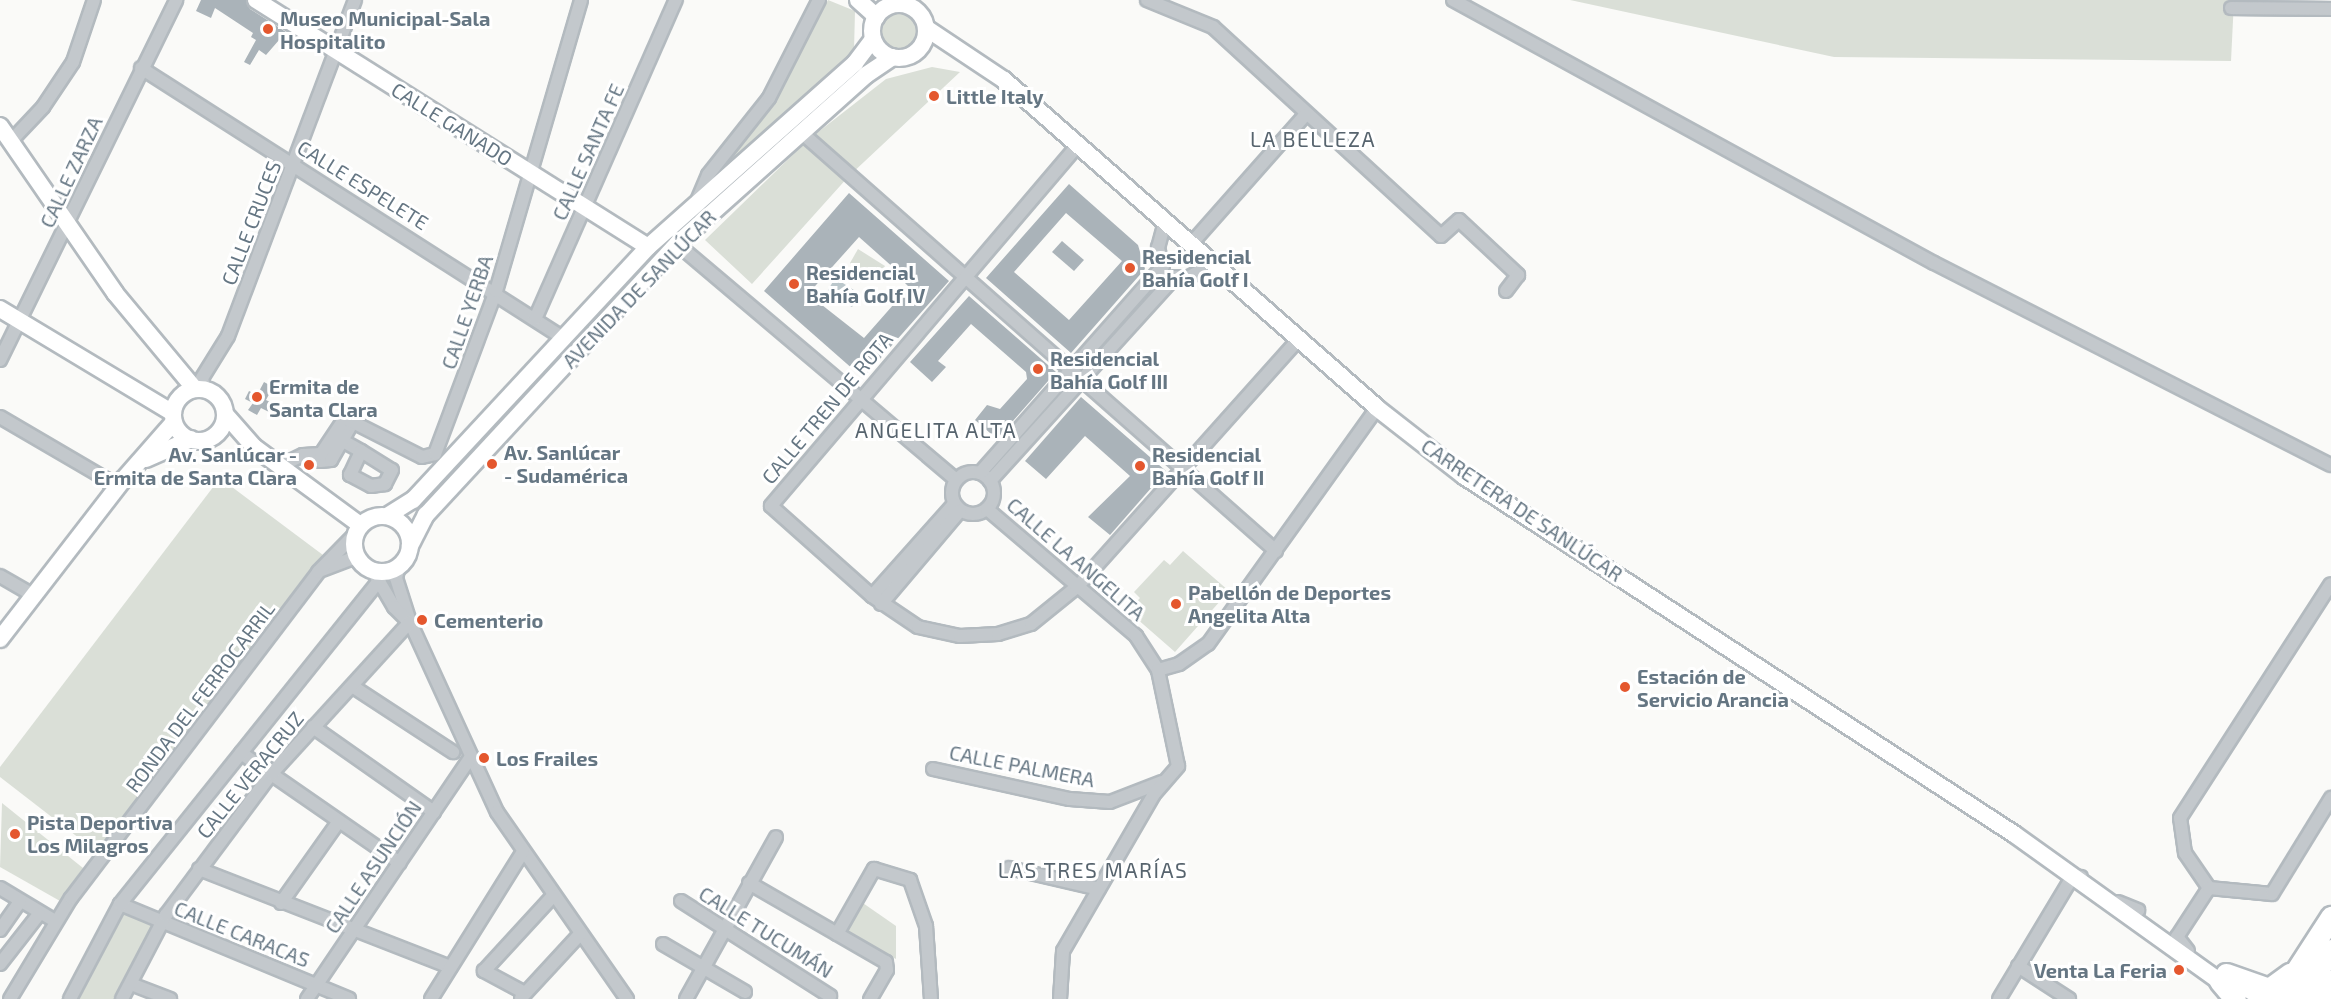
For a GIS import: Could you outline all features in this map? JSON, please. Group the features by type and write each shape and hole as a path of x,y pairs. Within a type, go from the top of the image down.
{"highway":[{"path":"2312,989 2331,917"},
{"path":"2278,999 2312,989 2331,950"},
{"path":"2223,977 2269,989 2312,989"},
{"path":"2223,977 2235,999"}],"main road":[{"name":"CALLE GANADO","path":"256,0 648,247"},
{"path":"858,0 877,17"},
{"path":"914,54 924,43 926,28 917,6 897,2 877,17 873,39 882,52 893,57 955,49"},
{"name":"CARRETERA DE SANLÚCAR","path":"926,28 1004,80 1377,408 1464,476 2014,834 2195,963 2263,999"},
{"name":"AVENIDA DE SANLÚCAR","path":"387,516 413,500 648,247 855,63 873,39"},
{"name":"AVENIDA DE SANLÚCAR","path":"410,546 426,515 677,244 866,75 893,57"},
{"path":"0,126 115,293 200,389 219,398 225,414 254,447 358,529"},
{"path":"0,309 173,418 191,439"},
{"path":"0,639 173,418 180,397 200,389"},
{"path":"214,436 225,414"},
{"path":"140,462 191,439 214,436 254,447"},
{"path":"387,516 405,527 410,546 399,566 376,575 356,557 358,529 387,516"},
{"name":"CARRETERA DE SANLÚCAR","path":"2014,834 2027,836 2177,937 2223,977 2242,999"}],"street":[{"path":"10,141 43,107 73,62 94,0"},
{"name":"CALLE ZARZA","path":"0,360 176,0"},
{"name":"CALLE CRUCES","path":"200,389 202,378 228,336 356,0"},
{"name":"CALLE YERBA","path":"350,419 422,457 435,454 496,291 581,0"},
{"name":"CALLE SANTA FE","path":"535,319 676,0"},
{"path":"696,203 708,175 769,98 819,0"},
{"path":"1147,0 1213,27 1305,115 1441,237 1459,220 1518,275 1506,291"},
{"path":"1453,0 1934,263 2331,465"},
{"path":"2231,8 2331,9"},
{"name":"CALLE ESPELETE","path":"141,69 496,291 562,337"},
{"path":"1191,244 1305,115"},
{"path":"802,134 1276,551"},
{"name":"CALLE TREN DE ROTA","path":"877,600 771,506 1078,145"},
{"path":"1165,221 1158,248 1162,266 1175,277"},
{"path":"677,244 956,480 957,507 877,600 918,627 960,636 999,634 1031,624 1078,586 1299,339"},
{"path":"985,477 1082,382 1175,277 1195,275 1213,264"},
{"path":"985,477 1162,266"},
{"path":"1158,670 1179,664 1208,644 1377,408"},
{"path":"0,417 106,479 115,491"},
{"path":"341,419 350,419 351,425 343,441 328,463 320,461 321,454 341,419"},
{"path":"343,441 361,450"},
{"path":"280,466 303,455 321,454"},
{"path":"956,480 970,472 985,477"},
{"path":"957,507 972,515 987,509 993,501 985,477"},
{"name":"CALLE LA ANGELITA","path":"987,509 1137,636 1158,670 1178,766 1171,778"},
{"name":"RONDA DEL FERROCARRIL","path":"10,999 55,921 318,572 358,529"},
{"path":"318,572 356,557"},
{"path":"399,566 396,578 410,622 496,812 622,997"},
{"path":"70,999 120,904 241,753 376,575 394,607 410,622"},
{"path":"0,576 34,596"},
{"path":"2209,888 2185,853 2180,818 2331,584"},
{"name":"CALLE VERACRUZ","path":"122,999 165,924 166,915 271,774 410,622"},
{"path":"352,686 453,752"},
{"path":"314,728 434,812"},
{"path":"241,753 400,863"},
{"name":"CALLE ASUNCIÓN","path":"308,999 471,757"},
{"name":"CALLE PALMERA","path":"933,769 1070,799 1110,802 1171,778"},
{"path":"1060,999 1063,951 1154,794 1171,778"},
{"path":"2209,888 2272,894 2331,798"},
{"path":"281,903 339,821"},
{"path":"686,999 776,837"},
{"path":"431,999 523,852"},
{"path":"1009,868 1099,889"},
{"path":"199,869 353,931 451,967"},
{"path":"837,934 874,869 910,880 926,926 931,999"},
{"path":"1999,999 2073,876 2138,910"},
{"path":"749,883 886,962 887,970 871,999"},
{"path":"0,888 39,914 55,921"},
{"path":"2195,963 2177,937 2209,888"},
{"path":"553,896 484,971 523,996 580,934"},
{"path":"0,930 20,901"},
{"name":"CALLE TUCUMÁN","path":"681,901 830,995"},
{"name":"CALLE CARACAS","path":"120,904 350,999"},
{"path":"0,964 39,914"},
{"path":"663,944 745,992"},
{"path":"2018,966 2069,999"},
{"path":"130,984 170,999"}],"shaded area":[{"path":"828,0 855,11 854,51 711,184 774,102"},
{"path":"1570,0 2234,0 2231,61 1834,57"},
{"path":"899,12 912,18 918,31 912,44 899,50 886,44 880,31 886,18"},
{"path":"932,67 960,72 849,176 752,284 705,240 808,140 886,79"},
{"path":"853,71 859,78 685,231 439,495 432,488 654,251"},
{"path":"858,249 885,266 876,280 850,263"},
{"path":"835,278 860,294 852,307 827,292"},
{"path":"220,478 323,555 97,852 0,777 0,767"},
{"name":"Pabellón de Deportes Angelita Alta","path":"1183,551 1229,591 1175,652 1128,611 1140,598 1134,592 1164,560 1170,565"},
{"path":"2,803 83,868 60,901 0,867"},
{"path":"860,901 896,926 896,959 845,932"},
{"path":"123,912 155,927 115,999 77,999"}],"building":[{"name":"Museo Municipal-Sala Hospitalito","path":"201,0 246,0 250,9 286,32 266,55 259,50 250,65 244,62 256,40 251,37 253,33 215,8 211,18 196,11"},
{"name":"Residencial Bahía Golf I","path":"1069,184 1138,245 1145,269 1071,353 986,278","holes":["1066,213 1122,261 1069,320 1014,272"]},
{"name":"Residencial Bahía Golf IV","path":"849,193 949,281 863,378 764,291","holes":["859,237 904,277 902,280 909,287 864,338 808,294"]},
{"name":"Residencial Bahía Golf I","path":"1062,241 1084,260 1074,271 1052,252"},
{"name":"Residencial Bahía Golf III","path":"969,296 1056,372 997,439 975,420 987,405 1000,409 1027,379 1026,372 971,324 938,361 946,367 932,382 910,362"},
{"name":"Ermita de Santa Clara","path":"264,382 273,387 266,400 274,404 269,412 261,408 257,415 248,410 253,403 245,399 249,391 257,395"},
{"name":"Residencial Bahía Golf II","path":"1081,397 1166,471 1110,535 1088,517 1130,476 1085,436 1046,479 1025,461"}],"place":[{"name":"Museo Municipal-Sala Hospitalito","path":"268,29"},
{"name":"Little Italy","path":"934,96"},
{"name":"Residencial Bahía Golf I","path":"1130,268"},
{"name":"Residencial Bahía Golf IV","path":"794,284"},
{"name":"Residencial Bahía Golf III","path":"1038,369"},
{"name":"Ermita de Santa Clara","path":"257,397"},
{"name":"Av. Sanlúcar - Sudamérica","path":"492,464"},
{"name":"Av. Sanlúcar - Ermita de Santa Clara","path":"309,465"},
{"name":"Residencial Bahía Golf II","path":"1140,466"},
{"name":"Pabellón de Deportes Angelita Alta","path":"1176,604"},
{"name":"Cementerio","path":"422,620"},
{"name":"Estación de Servicio Arancia","path":"1625,687"},
{"name":"Los Frailes","path":"484,758"},
{"name":"Pista Deportiva Los Milagros","path":"15,834"},
{"name":"Venta La Feria","path":"2179,970"}],"district":[{"name":"LA BELLEZA","path":"1313,139"},
{"name":"ANGELITA ALTA","path":"936,430"},
{"name":"LAS TRES MARÍAS","path":"1093,870"}]}
